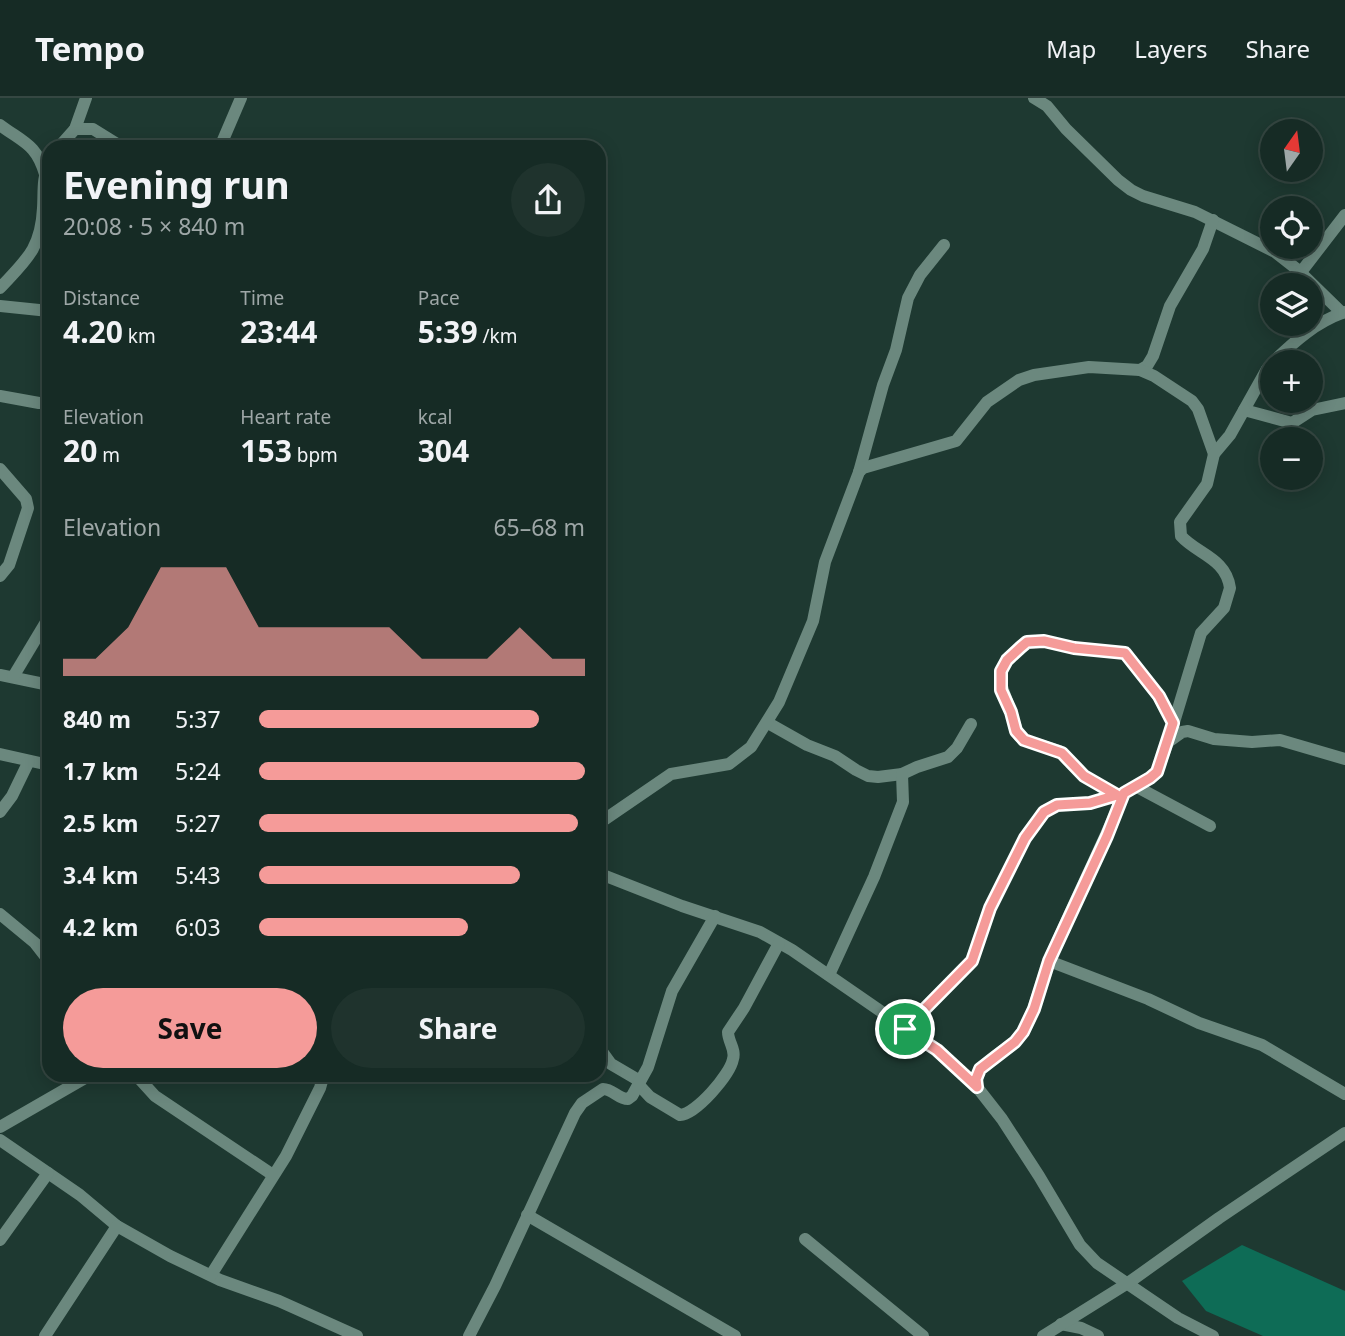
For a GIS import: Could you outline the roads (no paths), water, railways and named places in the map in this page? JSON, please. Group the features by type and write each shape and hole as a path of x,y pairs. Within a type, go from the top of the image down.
{"street":[{"path":"65,140 75,129 86,98"},
{"path":"223,140 241,98"},
{"path":"1034,98 1047,106 1066,130 1131,190 1213,220 1275,252 1301,272 1344,313 1320,323 1286,350"},
{"path":"0,125 34,149 42,161"},
{"path":"75,129 93,130 110,140"},
{"path":"1301,272 1345,215"},
{"path":"1140,370 1147,366 1153,355 1170,306 1203,249 1213,220"},
{"path":"0,288 35,248 42,224"},
{"path":"606,819 671,774 729,764 751,747 768,723 813,621 825,562 859,472 883,385 896,350 908,298 920,275 944,246"},
{"path":"0,306 42,310"},
{"path":"859,472 872,465 956,442 987,402 1019,380 1034,374 1088,367 1140,370 1192,401 1198,409 1214,454"},
{"path":"905,1029 972,961 990,908 1025,838 1044,812 1057,805 1090,803 1121,794 1137,787 1157,772 1201,633 1224,608 1230,588 1220,566 1205,552 1184,540 1179,530 1180,522 1207,484 1214,454 1230,435 1260,380"},
{"path":"0,396 42,403"},
{"path":"1244,410 1292,423 1312,410 1345,403"},
{"path":"0,469 26,499 28,508 9,565 0,576"},
{"path":"13,677 42,629"},
{"path":"1121,794 1084,776 1073,762 1059,751 1031,743 1019,736 999,681 1007,660 1027,642 1044,641 1074,648 1125,653 1159,696 1173,723"},
{"path":"0,675 42,683"},
{"path":"768,723 807,745 835,756 868,776 902,774 952,755 971,724"},
{"path":"1168,742 1185,732 1235,741 1280,740 1345,759"},
{"path":"0,754 42,764"},
{"path":"0,811 12,796 29,761"},
{"path":"829,975 874,877 903,802 902,774"},
{"path":"1137,787 1159,796 1210,826"},
{"path":"977,1087 976,1079 980,1069 1015,1042 1023,1032 1034,1009 1049,961 1107,836 1121,794"},
{"path":"606,876 682,906 760,932 829,975 937,1050 977,1087 1002,1119 1080,1245 1097,1263 1178,1318 1213,1336"},
{"path":"0,914 42,952"},
{"path":"469,1336 575,1113 582,1103 603,1088 628,1099 639,1083 658,1041 672,991 715,916"},
{"path":"606,1057 611,1064 639,1083 650,1097 680,1115 693,1110 706,1099 733,1063 734,1051 729,1032 779,943"},
{"path":"1049,961 1148,999 1199,1023 1262,1045 1345,1094"},
{"path":"0,1128 78,1082"},
{"path":"142,1082 155,1096 273,1175"},
{"path":"211,1276 273,1175 309,1111 322,1082"},
{"path":"1043,1336 1128,1283 1219,1217 1345,1133"},
{"path":"0,1140 80,1195 117,1226 170,1256 211,1276 279,1301 357,1336"},
{"path":"0,1240 48,1173"},
{"path":"527,1215 735,1336"},
{"path":"45,1336 117,1226"},
{"path":"805,1239 923,1336"},
{"path":"1061,1324 1082,1328 1098,1336"}]}
